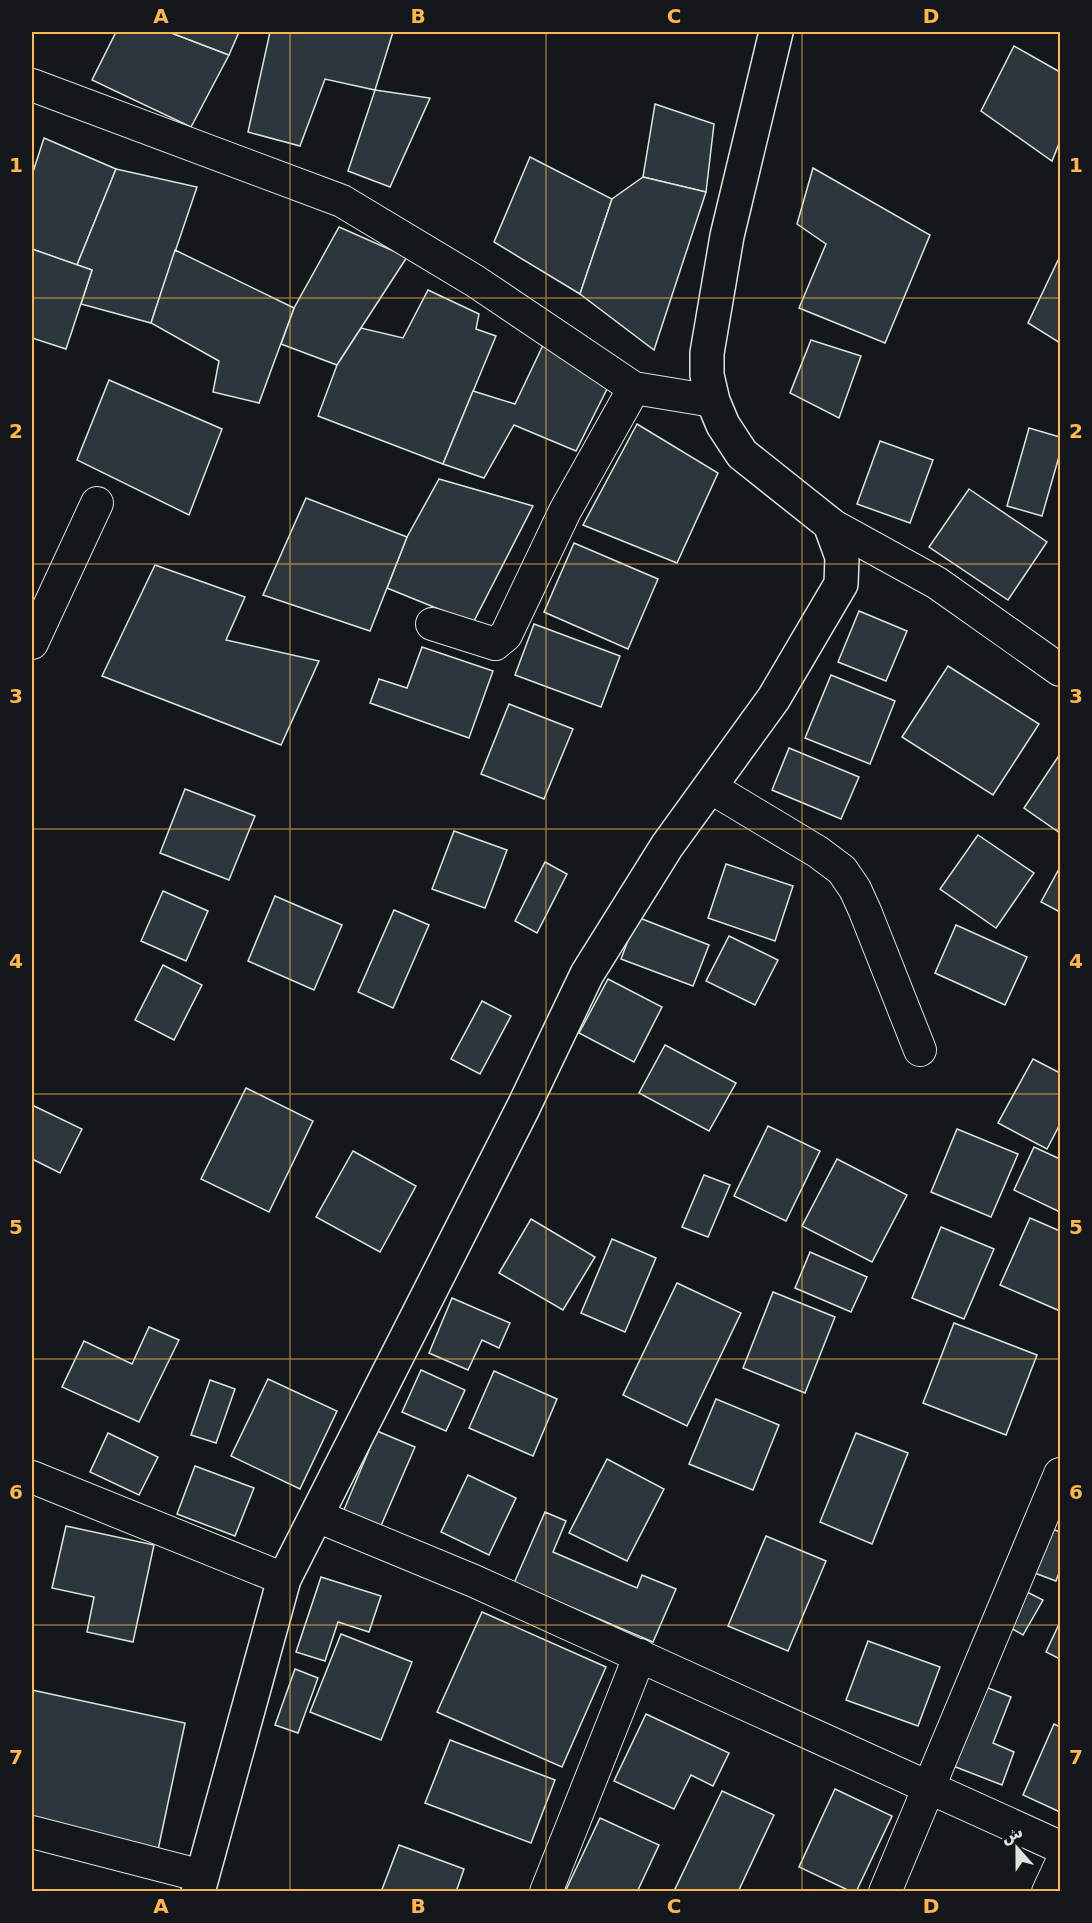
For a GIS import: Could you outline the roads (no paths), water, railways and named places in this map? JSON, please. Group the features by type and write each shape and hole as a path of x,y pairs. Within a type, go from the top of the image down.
{"street":[{"path":"776,32 727,236 706,353 707,375 713,401 723,425 742,454 830,524 937,583 1060,670"},
{"path":"32,85 342,201 475,281 634,388 713,401"},
{"path":"432,624 495,644 506,635 565,511 634,388"},
{"path":"32,643 97,503"},
{"path":"32,1832 200,1884 284,1579 524,1108 587,974 667,846 774,698 841,584 842,557 830,524"},
{"path":"710,788 818,852 842,870 866,911 920,1050"},
{"path":"885,1892 1060,1474"},
{"path":"32,1477 284,1579"},
{"path":"317,1516 474,1581 1060,1847"},
{"path":"546,1892 640,1655"},
{"path":"1048,1892 1060,1866"}]}
